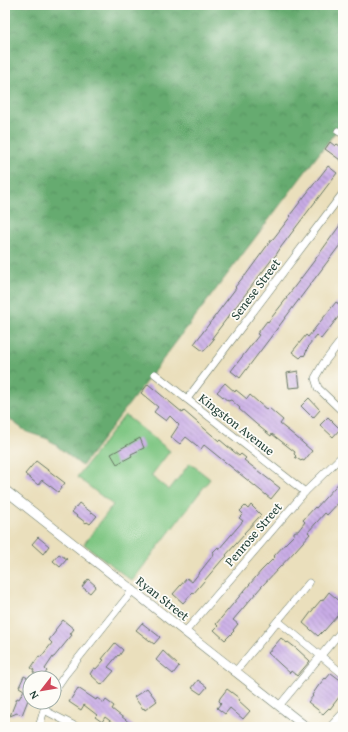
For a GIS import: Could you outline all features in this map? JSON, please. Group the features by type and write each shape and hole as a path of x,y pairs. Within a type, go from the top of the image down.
{"street":[{"name":"Senese Street","path":"187,399 343,193"},
{"path":"343,338 323,364 315,378 318,388 343,412"},
{"name":"Kingston Avenue","path":"155,374 305,492"},
{"name":"Penrose Street","path":"185,632 305,492 343,455"},
{"name":"Ryan Street","path":"5,490 306,727"},
{"path":"235,672 309,583"},
{"path":"62,679 132,591"},
{"path":"278,620 343,674"},
{"path":"279,706 343,629"},
{"path":"39,727 44,710 77,727"},
{"path":"330,727 343,713"}],"green space":[{"path":"5,5 343,5 343,122 82,466 48,439 27,432 5,416"},
{"path":"125,415 170,451 151,476 169,490 190,463 210,479 132,581 84,544 113,505 77,477"}],"building":[{"path":"330,142 335,146 337,144 343,148 343,162 325,149"},
{"path":"328,166 337,173 212,338 214,339 203,351 194,344 236,288 235,287 245,276"},
{"path":"343,221 343,241 240,378 231,371 259,335 257,334 287,298"},
{"path":"336,302 343,307 343,311 321,339 317,335 308,346 309,347 304,356 303,355 300,358 292,352 306,335 308,337"},
{"path":"298,371 300,387 289,388 287,373"},
{"path":"225,383 235,392 236,390 247,399 250,395 267,410 269,408 283,420 280,424 312,451 304,461 301,461 295,457 295,452 272,434 271,436 256,424 231,400 228,401 217,392"},
{"path":"148,384 183,413 184,411 219,441 220,440 239,456 241,454 246,458 244,460 280,488 271,499 204,445 201,449 186,437 180,444 171,437 179,425 170,416 166,421 154,412 158,407 141,393"},
{"path":"309,398 320,410 313,418 301,406"},
{"path":"328,417 340,429 333,437 320,425"},
{"path":"140,438 144,448 131,454 132,456 117,464 111,454"},
{"path":"36,461 65,483 58,492 42,480 38,485 25,474"},
{"path":"343,478 343,498 327,515 325,513 308,532 310,534 233,620 238,624 233,630 234,631 225,640 214,630 218,626 216,624 294,535 294,532 298,531 305,522 303,520"},
{"path":"79,503 97,516 90,524 87,522 86,523 72,512"},
{"path":"251,505 261,515 244,533 245,534 226,555 227,556 183,603 173,594 187,578 192,582 214,554 213,552 218,547 219,549 243,521 239,518 243,514 240,511 245,506 248,509"},
{"path":"38,537 49,546 43,554 32,544"},
{"path":"59,554 67,559 60,567 53,561"},
{"path":"88,579 96,586 90,593 82,587"},
{"path":"329,592 343,604 343,607 337,614 338,615 318,636 303,623"},
{"path":"63,620 74,629 70,634 72,635 53,657 45,669 46,670 34,670 31,668 39,656 41,657 52,643 49,640 56,631 55,630"},
{"path":"142,623 160,637 154,644 136,630"},
{"path":"281,638 297,649 310,661 297,676 291,671 290,673 268,653"},
{"path":"115,643 123,650 108,667 114,671 102,685 90,674 94,668 96,669 104,660 102,659"},
{"path":"163,651 179,666 173,674 156,660"},
{"path":"331,673 343,682 343,692 330,709 329,708 323,714 308,702 319,685"},
{"path":"22,680 22,689 19,687"},
{"path":"198,680 207,687 201,694 192,688"},
{"path":"78,688 96,700 97,698 104,703 106,700 114,706 112,709 135,727 118,727 105,717 102,722 95,717 97,715 84,705 81,710 69,702"},
{"path":"147,688 157,701 145,710 134,697"},
{"path":"227,689 239,698 238,700 250,711 243,719 230,708 225,714 217,708 221,703 219,701 220,698"},
{"path":"22,694 22,710 24,710 22,715 17,713 10,716 17,698 19,699"}]}
